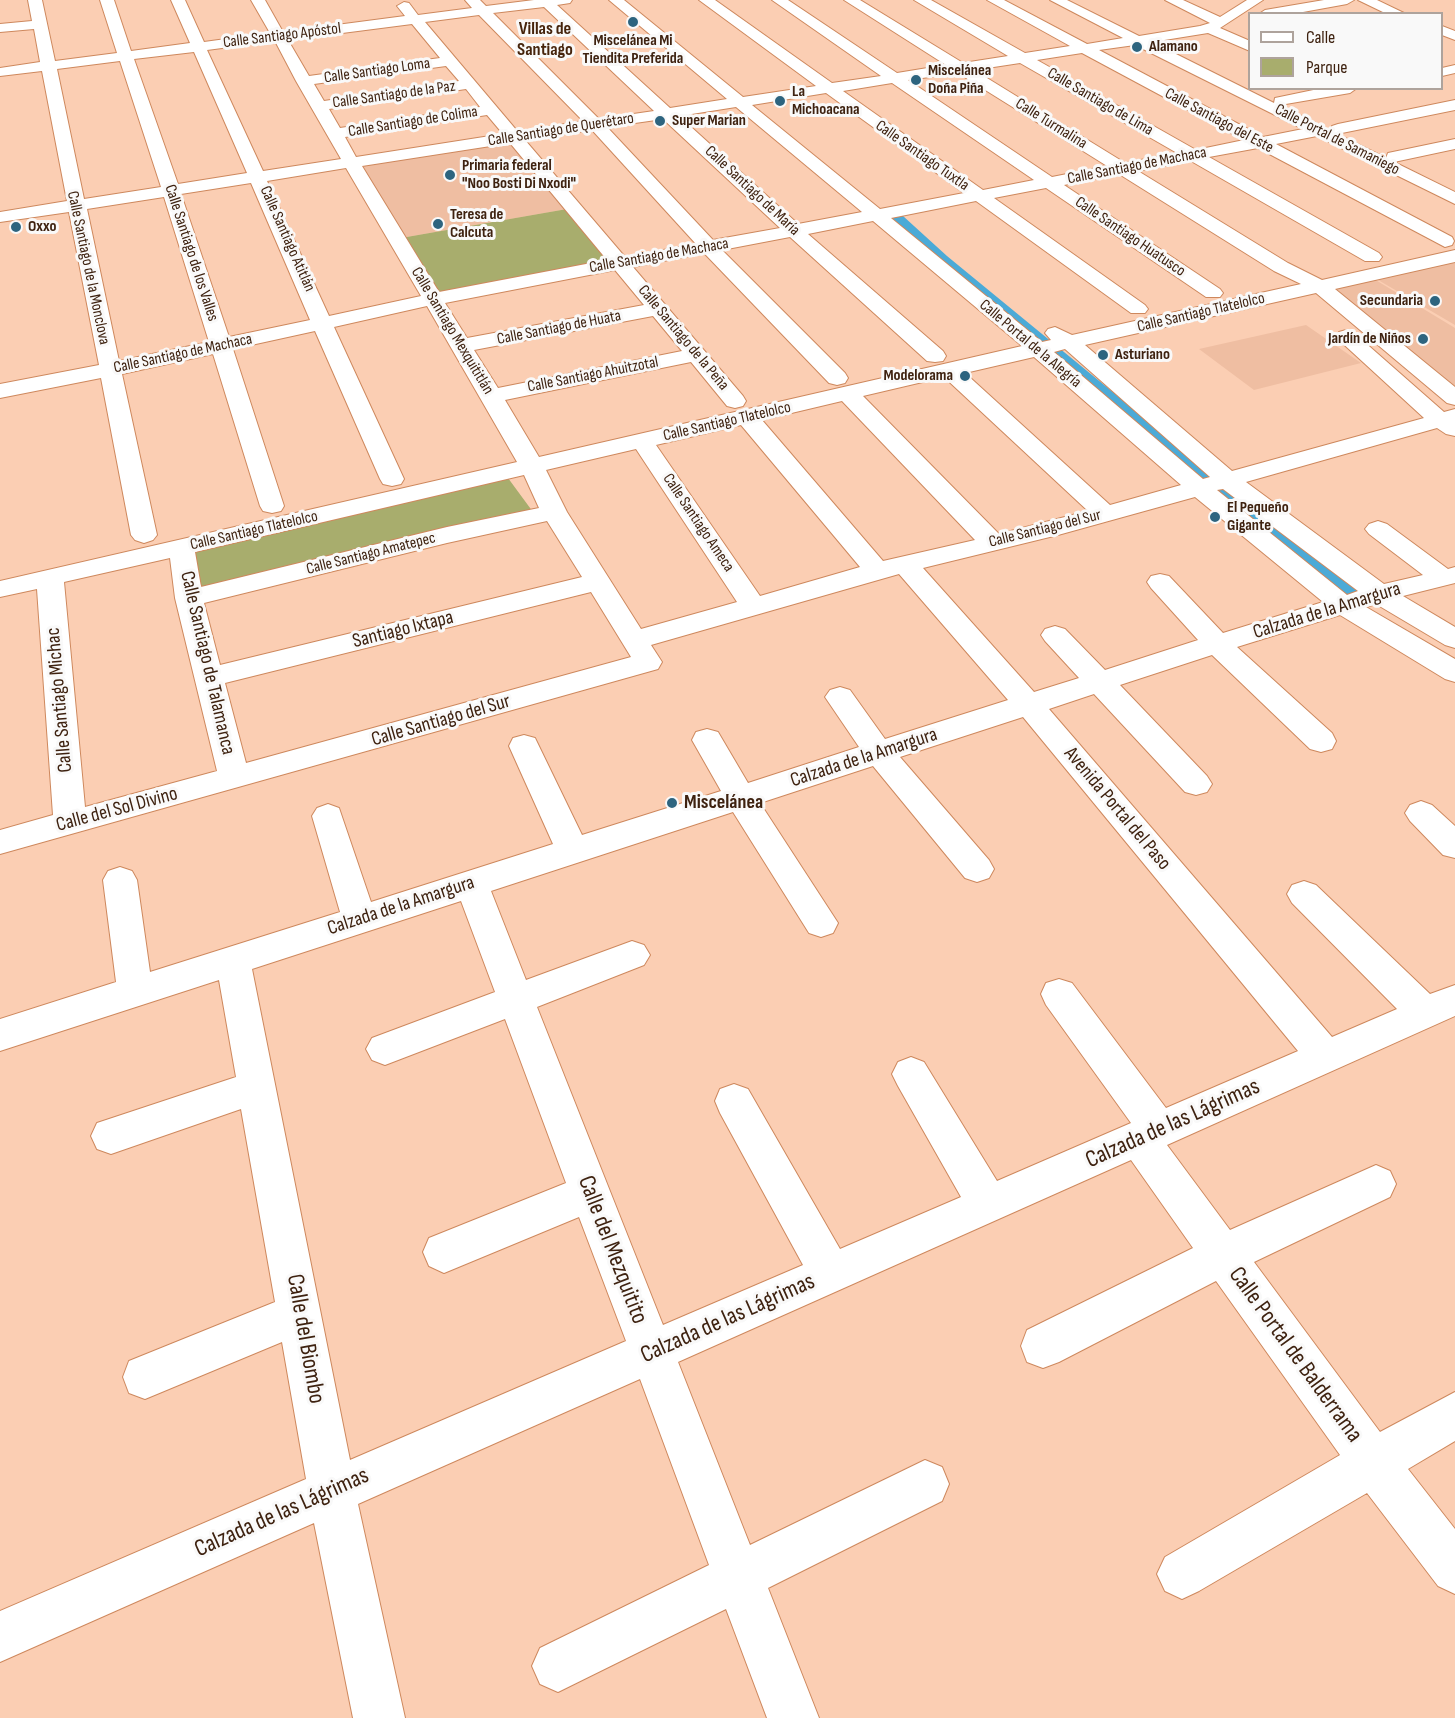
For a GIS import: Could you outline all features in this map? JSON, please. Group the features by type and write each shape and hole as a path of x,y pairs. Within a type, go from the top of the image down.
{"street":[{"name":"Calle Santiago de los Valles","path":"107,0 171,190 272,506"},
{"name":"Calle Santiago Atitlán","path":"178,0 259,176 392,479"},
{"name":"Calle Santiago Mexquititlán","path":"258,0 273,15 279,37 297,57 304,81 527,458 554,512 641,651"},
{"name":"Calle Santiago de la Peña","path":"399,0 415,19 425,39 450,61 877,571"},
{"name":"Calle Santiago Apóstol","path":"0,72 415,19 477,5 565,0"},
{"name":"Calle Portal de la Alegría","path":"616,0 740,93 878,217 1044,336 1226,479 1379,594 1455,639"},
{"name":"Calle Santiago Tuxtla","path":"706,0 1138,309"},
{"name":"Calle Santiago Huatusco","path":"779,0 1213,293"},
{"name":"Calle Turmalina","path":"851,0 1123,169 1290,277 1450,422"},
{"name":"Calle Santiago de Lima","path":"921,0 1372,257"},
{"name":"Calle Santiago del Este","path":"994,0 1452,245"},
{"name":"Calle Portal de Samaniego","path":"1057,0 1455,199"},
{"path":"1075,0 1242,80"},
{"path":"1172,0 1217,24 1248,45"},
{"path":"1225,0 1246,12"},
{"name":"Calle Santiago de Querétaro","path":"0,217 669,113 740,93 759,99 1154,38 1217,24 1246,12 1256,0"},
{"path":"1294,0 1309,6"},
{"path":"1276,12 1347,0"},
{"path":"1370,2 1399,0"},
{"name":"Calle Santiago de María","path":"545,1 1105,514"},
{"path":"1370,2 1395,12"},
{"name":"Calle Santiago de la Monclova","path":"31,3 39,24 38,45 47,66 144,535"},
{"path":"477,5 595,124 709,247 992,542"},
{"path":"1444,22 1455,36"},
{"path":"0,28 39,24"},
{"name":"Calle Santiago Loma","path":"304,81 450,61"},
{"name":"Calle Santiago de la Paz","path":"319,106 469,84"},
{"name":"Calle Portal de Samaniego","path":"1260,90 1455,187"},
{"path":"1281,101 1339,90"},
{"path":"759,99 916,225"},
{"path":"1338,129 1455,105"},
{"name":"Calle Santiago de Colima","path":"335,134 491,110"},
{"name":"Calle Santiago de Machaca","path":"0,391 109,370 433,299 878,217 898,211 1320,131"},
{"path":"1394,157 1455,144"},
{"path":"1320,286 1452,245"},
{"name":"Calle Santiago Tlatelolco","path":"1044,336 1372,257 1452,245"},
{"name":"Calle Turmalina","path":"1290,277 1320,286 1455,398"},
{"name":"Calle Santiago Tlatelolco","path":"0,589 181,548 527,458 942,363 1138,309 1290,277"},
{"name":"Calle Santiago de Huata","path":"461,346 657,309"},
{"name":"Calle Portal de la Alegría","path":"1044,336 1198,488 1352,611 1455,672"},
{"name":"Calle Santiago Ahuitzotal","path":"491,396 695,355"},
{"name":"Calle Santiago Tlatelolco","path":"0,568 392,479 642,441 741,409"},
{"name":"Calle Santiago del Sur","path":"234,778 641,651 753,606 877,571 1049,530 1226,479 1450,422"},
{"name":"Calle Santiago Ameca","path":"642,441 753,606"},
{"name":"Calle Santiago Amatepec","path":"189,598 447,535 554,512"},
{"path":"1378,529 1450,577"},
{"name":"Calle Santiago de Talamanca","path":"181,548 189,598 234,778"},
{"name":"Avenida Portal del Paso","path":"905,564 1029,705 1326,1057"},
{"name":"Calzada de la Amargura","path":"0,1035 1217,644 1352,611 1379,594 1450,577"},
{"name":"Calle Santiago Michac","path":"50,578 70,823"},
{"name":"Santiago Ixtapa","path":"208,678 597,582"},
{"path":"1160,582 1217,644 1321,741"},
{"name":"Calzada de la Amargura","path":"1352,611 1455,695"},
{"path":"1055,635 1196,784"},
{"path":"840,697 879,753 977,869"},
{"path":"707,740 740,797 821,923"},
{"path":"524,746 573,851"},
{"name":"Calle del Sol Divino","path":"0,842 234,778"},
{"path":"1421,813 1455,846"},
{"path":"328,816 359,919"},
{"path":"120,880 135,991"},
{"name":"Calle del Mezquitito","path":"471,884 793,1718"},
{"path":"1304,894 1440,1007"},
{"path":"385,1049 632,955"},
{"name":"Calle del Biombo","path":"233,960 332,1492 379,1718"},
{"name":"Calle Portal de Balderrama","path":"1059,994 1223,1255 1374,1463 1455,1569"},
{"name":"Calzada de las Lágrimas","path":"0,1637 1440,1007"},
{"path":"911,1074 988,1205"},
{"path":"111,1136 257,1087"},
{"path":"734,1101 831,1274"},
{"path":"1042,1346 1223,1255 1376,1184"},
{"path":"444,1252 590,1193"},
{"path":"145,1377 300,1313"},
{"path":"1182,1574 1455,1415"},
{"path":"558,1666 925,1484"}],"shaded area":[{"name":"Primaria federal \"Noo Bosti Di Nxodi\"","path":"510,139 567,209 401,238 354,163"},
{"name":"Secundaria","path":"1455,259 1455,325 1373,277"},
{"name":"Jardín de Niños","path":"1374,279 1455,328 1455,391 1329,286"},
{"path":"1306,325 1361,363 1254,390 1199,349"}],"green space":[{"path":"567,209 611,263 437,295 401,238"},
{"path":"508,478 533,512 191,596 188,551"}],"waterway":[{"path":"898,219 941,259 1202,475"},
{"path":"1216,487 1360,595"}],"place":[{"name":"Miscelánea Mi Tiendita Preferida","path":"633,22"},
{"name":"Alamano","path":"1137,47"},
{"name":"Miscelánea Doña Piña","path":"916,80"},
{"name":"La Michoacana","path":"780,101"},
{"name":"Super Marian","path":"660,121"},
{"name":"Primaria federal \"Noo Bosti Di Nxodi\"","path":"450,175"},
{"name":"Teresa de Calcuta","path":"438,224"},
{"name":"Oxxo","path":"16,227"},
{"name":"Secundaria","path":"1435,301"},
{"name":"Jardín de Niños","path":"1423,339"},
{"name":"Asturiano","path":"1103,355"},
{"name":"Modelorama","path":"965,376"},
{"name":"El Pequeño Gigante","path":"1215,517"},
{"name":"Miscelánea","path":"672,803"}],"district":[{"name":"Villas de Santiago","path":"545,39"}]}
